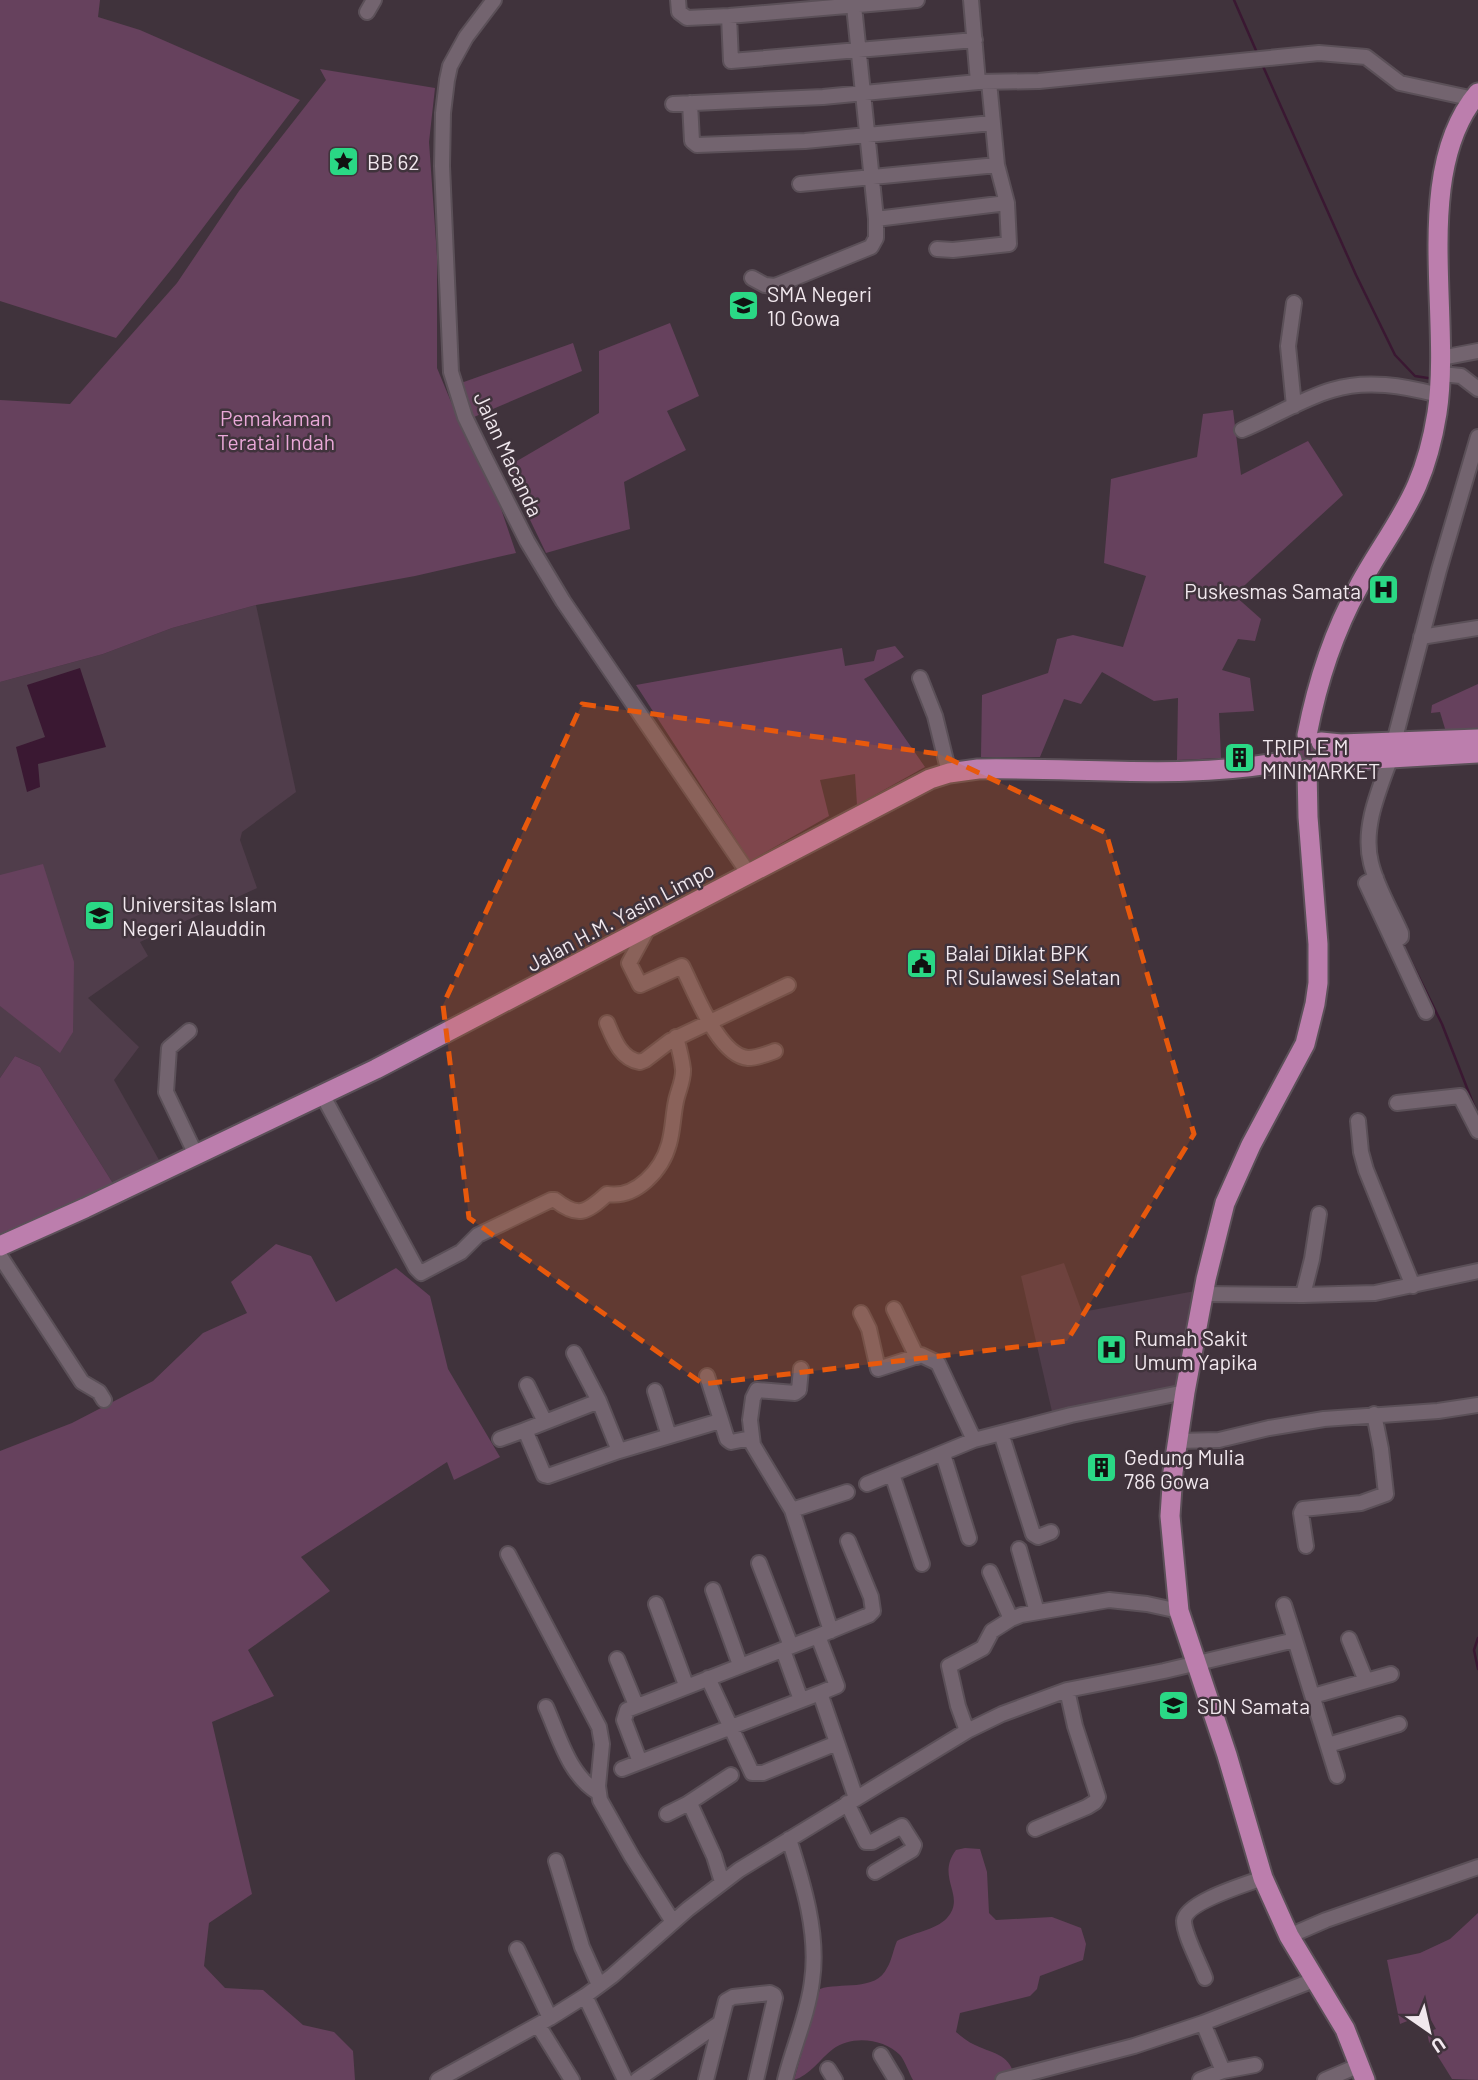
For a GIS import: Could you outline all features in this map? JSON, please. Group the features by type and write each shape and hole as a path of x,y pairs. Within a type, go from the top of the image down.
{"main road":[{"path":"1307,764 1324,752 1314,739 1322,671 1347,609 1404,511 1425,465 1441,378 1439,214 1448,152 1454,135 1476,96"},
{"path":"1307,764 1290,751 1298,738 1392,749 1478,753"},
{"path":"1392,749 1478,739"},
{"name":"Jalan H.M. Yasin Limpo","path":"0,1246 323,1096 648,928 912,787 949,773 1001,768 1208,770 1307,764 1392,749"},
{"path":"1307,764 1308,817 1319,954 1313,1015 1306,1044 1231,1185 1222,1214 1203,1294 1185,1392 1170,1516 1179,1611 1264,1878 1289,1936 1345,2029 1362,2072"}],"street":[{"name":"Jalan Macanda","path":"494,0 455,55 447,80 443,113 446,275 452,372 457,394 499,487 544,571 749,874"},
{"path":"678,0 679,12 684,17 725,16 762,7 917,0"},
{"path":"720,0 732,61 975,40"},
{"path":"937,249 1008,245 1007,203 997,165 992,123 975,40 971,0"},
{"path":"752,278 765,285 775,286 871,247 876,238 860,50 849,4"},
{"path":"673,104 823,97 984,82 1040,81 1319,53 1357,55 1372,60 1400,83 1476,96"},
{"path":"690,103 692,141 697,145 805,141 992,123"},
{"path":"800,184 997,165"},
{"path":"876,219 1007,203"},
{"path":"1294,303 1288,346 1294,406"},
{"path":"1441,378 1478,351"},
{"path":"1242,430 1330,390 1368,384 1410,387 1441,378 1461,376 1478,389"},
{"path":"1426,1012 1372,880 1369,834 1455,510 1478,437"},
{"path":"1421,637 1478,628"},
{"path":"920,678 935,716 949,773"},
{"path":"648,928 629,963 640,985 682,966 709,1021 736,1053 746,1058 775,1051"},
{"path":"607,1023 624,1055 635,1062 645,1060 677,1037 788,985"},
{"path":"189,1031 169,1048 166,1092 196,1155"},
{"path":"323,1096 421,1273 461,1252 478,1235 551,1200 555,1199 572,1211 581,1212 594,1206 607,1194 631,1191 641,1186 669,1146 678,1091 684,1072 677,1037"},
{"path":"1397,1103 1460,1096 1478,1131"},
{"path":"1358,1121 1366,1170 1413,1286"},
{"path":"1303,1296 1319,1214"},
{"path":"0,1256 82,1382 99,1392 104,1400"},
{"path":"1203,1294 1303,1296 1374,1293 1478,1271"},
{"path":"894,1309 917,1357"},
{"path":"861,1313 869,1329 878,1369 921,1355 938,1363 974,1440"},
{"path":"574,1353 620,1451"},
{"path":"622,1769 837,1686 792,1510 751,1438 750,1420 755,1393 760,1389 789,1394 797,1392 801,1369"},
{"path":"707,1377 729,1441 751,1438"},
{"path":"527,1385 545,1422"},
{"path":"655,1391 669,1436"},
{"path":"867,1484 974,1440 1071,1415 1185,1392"},
{"path":"500,1439 598,1401"},
{"path":"1178,1441 1219,1440 1269,1428 1374,1415 1438,1412 1478,1405"},
{"path":"1306,1546 1301,1513 1303,1508 1362,1503 1387,1494 1374,1415"},
{"path":"525,1430 546,1476 720,1421"},
{"path":"1001,1433 1033,1534 1038,1538 1051,1532"},
{"path":"943,1454 970,1538"},
{"path":"892,1474 922,1564"},
{"path":"792,1510 847,1492"},
{"path":"640,1762 624,1717 627,1710 824,1634 873,1611 848,1541"},
{"path":"1018,1549 1037,1612"},
{"path":"508,1555 599,1727 602,1744 598,1774 599,1793 606,1811 673,1922"},
{"path":"759,1563 802,1700"},
{"path":"990,1572 1011,1619"},
{"path":"713,1590 740,1665"},
{"path":"967,1731 948,1665 983,1648 992,1631 1011,1619 1109,1600 1179,1611"},
{"path":"656,1604 686,1685"},
{"path":"1284,1605 1337,1776"},
{"path":"1349,1639 1366,1681"},
{"path":"438,2080 585,1996 722,1882 851,1800 967,1731 1002,1714 1067,1690 1295,1640"},
{"path":"617,1659 636,1705"},
{"path":"1313,1696 1391,1674"},
{"path":"708,1678 750,1770 757,1774 838,1743"},
{"path":"1035,1829 1087,1807 1098,1797 1075,1726 1067,1690"},
{"path":"820,1693 838,1743 851,1800 866,1842 872,1842 902,1826 914,1845 912,1850 875,1872"},
{"path":"545,1707 577,1772 599,1793"},
{"path":"1328,1745 1399,1724"},
{"path":"667,1814 732,1775"},
{"path":"687,1804 692,1808 711,1849 722,1882"},
{"path":"786,2080 812,1982 814,1963 812,1930 789,1839"},
{"path":"556,1861 582,1947 599,1985"},
{"path":"1289,1936 1326,1920 1478,1867"},
{"path":"1205,1978 1185,1927 1188,1911 1203,1902 1264,1878"},
{"path":"517,1949 544,2021 572,2080"},
{"path":"1003,2080 1134,2046 1203,2023 1314,1980"},
{"path":"706,2080 729,1998 770,1993 774,1995 772,2011 756,2080"},
{"path":"585,1996 625,2080"},
{"path":"637,2080 720,2023"},
{"path":"1203,2023 1223,2071"},
{"path":"881,2055 896,2080"},
{"path":"1200,2080 1223,2071 1255,2065"},
{"path":"1325,2080 1362,2072"}],"highlighted area":[{"path":"582,704 939,754 1106,833 1194,1134 1067,1341 703,1384 469,1218 443,1005"}],"shaded area":[{"name":"Universitas Islam Negeri Alauddin","path":"256,605 296,792 242,832 240,840 257,888 140,942 148,956 88,998 139,1047 114,1080 159,1160 114,1185 40,1067 15,1056 0,1078 0,682 103,654 172,628"},
{"path":"80,668 106,747 38,764 40,787 27,792 16,747 45,737 27,685"},
{"name":"Rumah Sakit Umum Yapika","path":"1064,1263 1082,1312 1195,1291 1179,1387 1053,1416 1021,1276"}],"green space":[{"path":"0,0 100,0 98,17 140,30 300,100 116,338 0,301"},
{"name":"Pemakaman Teratai Indah","path":"320,69 435,88 429,142 437,256 437,368 466,438 498,500 516,553 415,576 256,605 172,628 103,654 0,682 0,400 70,404 177,283 239,191 326,80"},
{"path":"670,323 699,396 667,411 686,450 624,482 630,529 546,553 505,468 599,413 599,351"},
{"path":"573,343 582,371 474,417 461,383"},
{"path":"1233,410 1241,475 1308,441 1343,495 1234,595 1261,619 1255,641 1238,639 1222,670 1250,678 1254,711 1219,713 1221,758 1177,760 1178,698 1154,701 1102,672 1081,704 1064,699 1040,757 981,757 982,695 1048,673 1057,639 1073,635 1123,647 1146,576 1104,563 1111,479 1197,457 1203,414"},
{"path":"895,646 904,657 864,679 925,767 857,805 855,774 820,780 829,816 750,861 636,685 842,648 845,666 874,661 877,650"},
{"path":"1478,684 1478,730 1446,732 1440,712 1431,713 1432,705"},
{"path":"1302,736 1313,736 1324,752 1324,757 1307,769 1290,753 1293,743"},
{"path":"43,864 74,962 73,1032 60,1053 0,1006 0,875"},
{"path":"15,1056 40,1067 114,1185 0,1237 0,1078"},
{"path":"276,1244 311,1256 336,1302 396,1268 430,1296 448,1369 500,1457 454,1480 447,1462 301,1557 330,1591 248,1650 274,1696 212,1722 252,1894 209,1923 204,1966 225,1988 263,1990 303,2025 334,2032 353,2051 355,2080 0,2080 0,1451 72,1423 153,1381 203,1333 247,1313 231,1282"},
{"path":"980,1849 987,1872 989,1913 996,1920 1052,1917 1081,1928 1086,1944 1083,1960 1040,1976 1037,1989 1030,1996 960,2013 956,2032 1006,2060 1015,2080 913,2080 902,2058 893,2049 877,2042 858,2040 833,2049 810,2071 794,2080 820,1989 875,1980 882,1976 887,1968 897,1941 937,1926 947,1918 954,1902 949,1878 950,1860 956,1850"},
{"path":"1478,1913 1478,2080 1452,2079 1429,2042 1427,2032 1436,2029 1427,2013 1400,2024 1387,1960 1420,1953 1450,1939"}],"waterway":[{"path":"1234,0 1258,55"},
{"path":"1262,64 1356,275 1395,355 1415,376 1434,379"},
{"path":"1378,821 1384,797"},
{"path":"1401,941 1442,1024 1476,1111"},
{"path":"1478,1638 1474,1650 1478,1669"}],"place":[{"name":"BB 62","path":"344,161"},
{"name":"SMA Negeri 10 Gowa","path":"744,305"},
{"name":"Puskesmas Samata","path":"1384,590"},
{"name":"TRIPLE M MINIMARKET","path":"1239,758"},
{"name":"Universitas Islam Negeri Alauddin","path":"99,915"},
{"name":"Balai Diklat BPK RI Sulawesi Selatan","path":"922,964"},
{"name":"Rumah Sakit Umum Yapika","path":"1111,1349"},
{"name":"Gedung Mulia 786 Gowa","path":"1101,1468"},
{"name":"SDN Samata","path":"1174,1705"}]}
